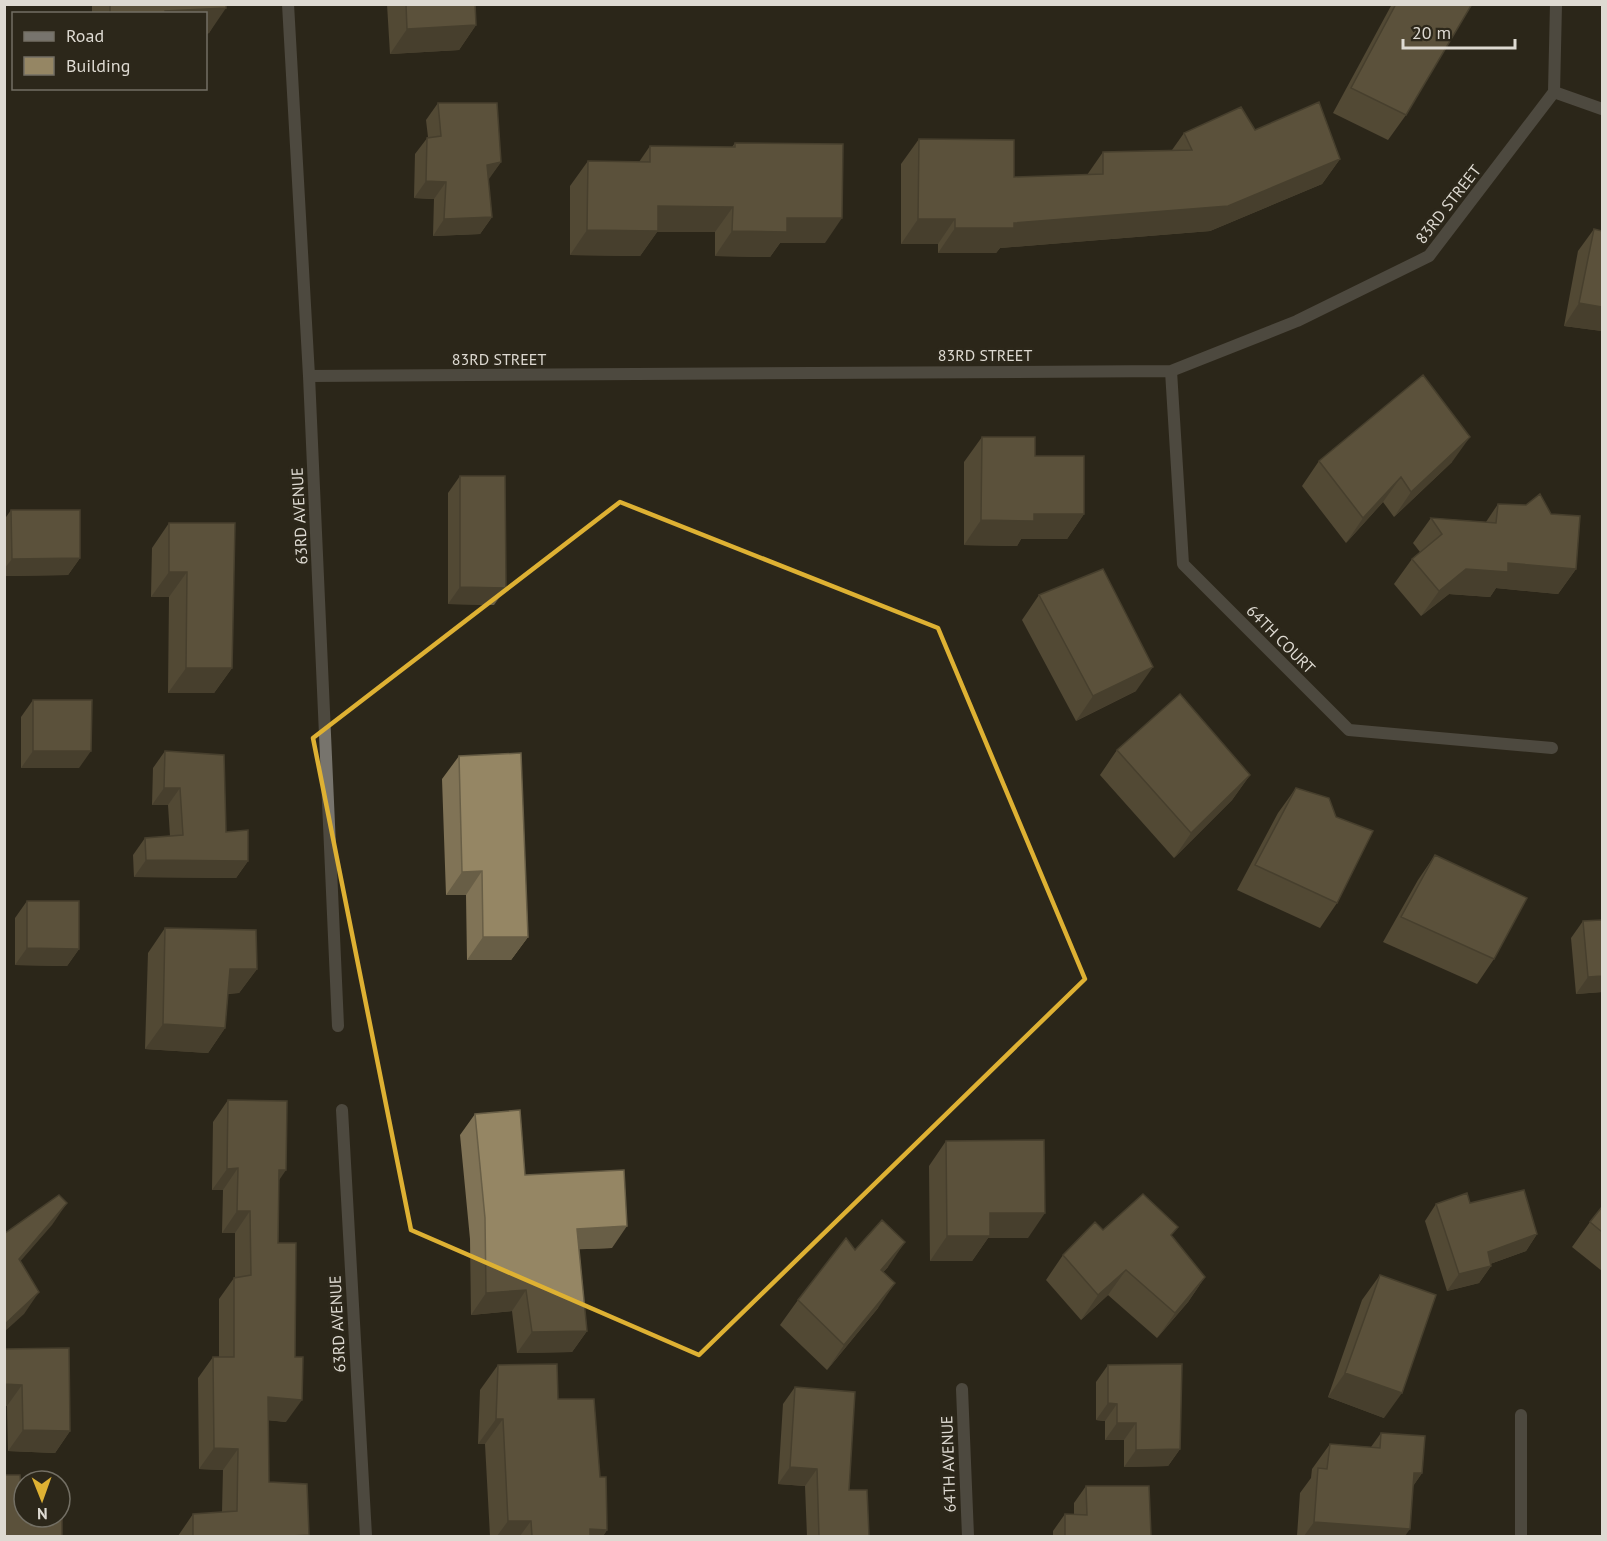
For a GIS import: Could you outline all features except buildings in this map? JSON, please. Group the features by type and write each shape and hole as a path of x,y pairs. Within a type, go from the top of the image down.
{"street":[{"name":"63RD AVENUE","path":"288,4 309,376 338,1026"},
{"path":"1556,4 1554,92 1602,109"},
{"name":"83RD STREET","path":"309,376 1171,371 1297,321 1430,256 1554,92"},
{"name":"64TH COURT","path":"1171,371 1183,564 1349,730 1552,747"},
{"name":"63RD AVENUE","path":"342,1110 366,1536"},
{"name":"64TH AVENUE","path":"962,1389 968,1536"},
{"path":"1521,1415 1521,1536"}],"highlighted area":[{"path":"620,502 938,628 1085,979 699,1355 411,1230 313,738"}]}
